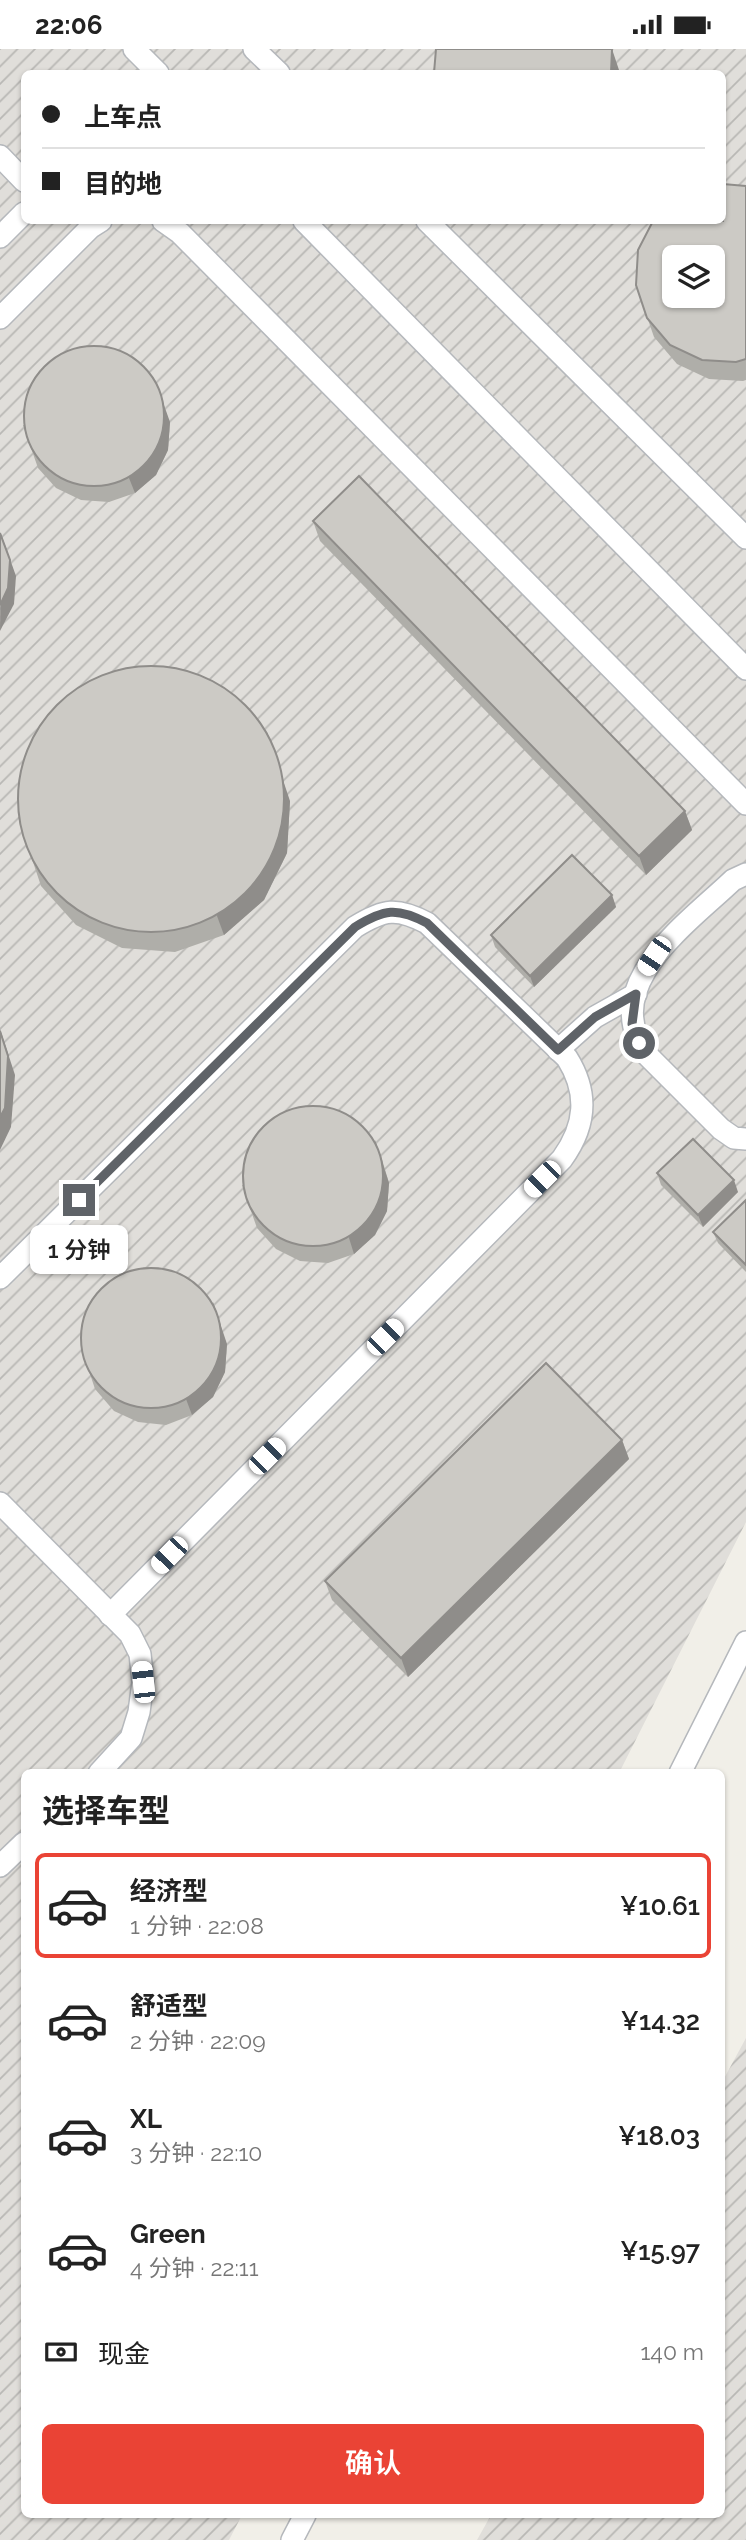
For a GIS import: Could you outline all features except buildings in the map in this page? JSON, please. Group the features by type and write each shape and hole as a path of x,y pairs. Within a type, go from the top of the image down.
{"lane":[{"path":"134,49 155,70"},
{"path":"254,49 276,70"},
{"path":"0,156 21,178"},
{"path":"0,237 21,216"},
{"path":"0,318 96,224"},
{"path":"167,224 180,233 746,804"},
{"path":"307,224 746,669"},
{"path":"430,224 746,538"},
{"path":"746,874 733,880 654,956 640,977 632,1024 639,1043 648,1056 721,1129 734,1137 746,1139"},
{"path":"0,1278 355,927 382,913 408,913 427,923 567,1058 577,1074 582,1096 580,1123 575,1141 562,1159 110,1615"},
{"path":"558,1050 595,1017 636,994"},
{"path":"0,1503 130,1634 140,1654 143,1682 139,1712 131,1738 110,1769"},
{"path":"682,1769 746,1642"},
{"path":"0,1866 21,1846"},
{"path":"292,2540 303,2518"}],"shaded area":[{"path":"0,49 746,49 746,1522 621,1769 21,1769 21,2518 240,2518 229,2540 0,2540"},
{"path":"746,2038 746,2540 477,2540 489,2518 725,2518 725,2077"}],"route":[{"path":"79,1200 355,927 382,913 408,913 427,923 558,1050 595,1017 636,994 632,1024 639,1043"}]}
